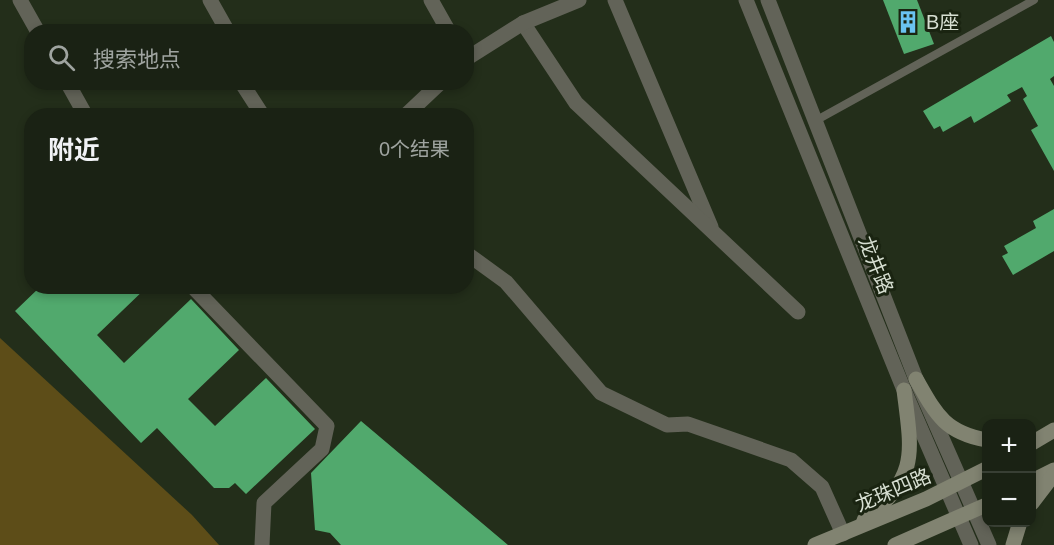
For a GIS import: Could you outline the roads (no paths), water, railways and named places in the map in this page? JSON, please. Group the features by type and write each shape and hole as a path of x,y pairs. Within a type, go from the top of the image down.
{"main road":[{"path":"916,379 934,411 947,426 982,439"},
{"path":"843,534 879,508 889,498 905,474 910,455 904,390"},
{"path":"1036,440 1051,432"},
{"name":"龙珠四路","path":"815,545 946,490 982,472"},
{"path":"1036,479 1054,472"},
{"path":"1036,497 1054,472"},
{"path":"895,545 980,508"},
{"path":"1012,545 1018,527"}],"street":[{"path":"20,0 34,24"},
{"path":"210,0 224,24"},
{"path":"431,0 444,24"},
{"path":"615,0 713,232"},
{"name":"龙井路","path":"746,0 904,390 971,545"},
{"name":"龙井路","path":"768,0 916,379 960,483 980,508 989,545"},
{"path":"474,55 523,23 575,1"},
{"path":"523,23 576,103 798,312"},
{"path":"71,90 82,108"},
{"path":"246,90 258,108"},
{"path":"413,108 433,90"},
{"path":"474,259 506,282 601,393 667,425 688,424 790,460 822,486 843,534"},
{"path":"200,294 327,426 322,449 264,503 262,545"}],"lane":[{"path":"815,121 1034,0"}],"place":[{"name":"B座","path":"908,22"}]}
